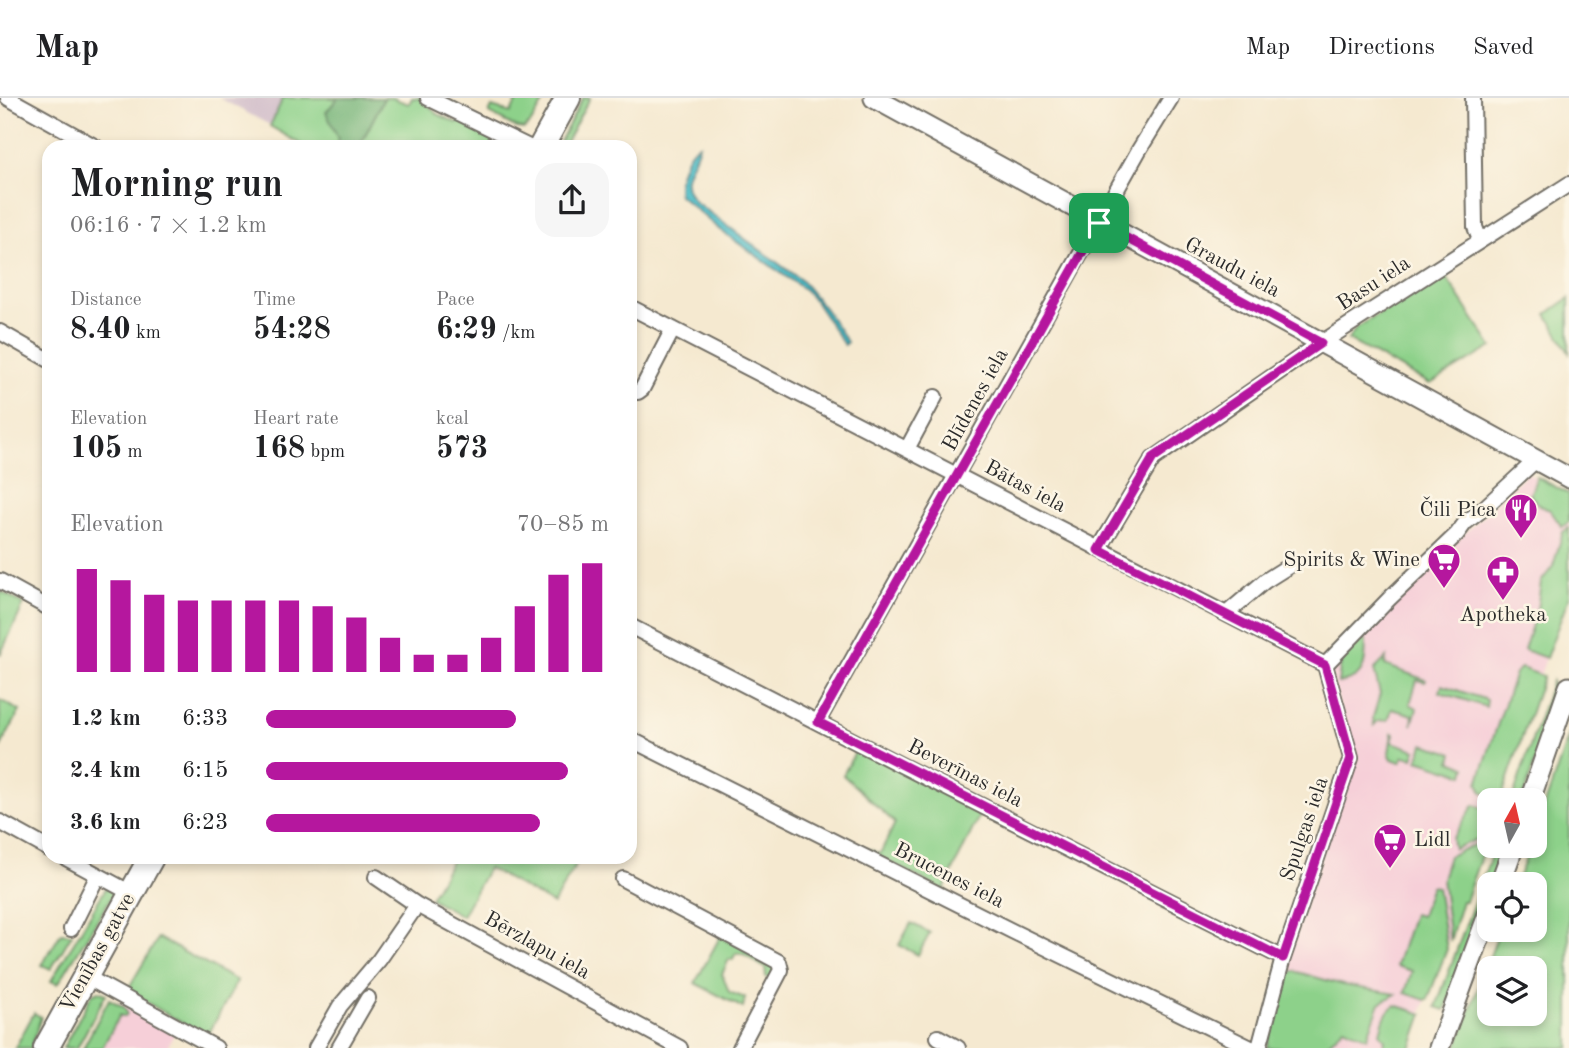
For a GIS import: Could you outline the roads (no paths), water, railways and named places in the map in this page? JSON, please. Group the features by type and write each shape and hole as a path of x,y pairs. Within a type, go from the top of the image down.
{"highway":[{"path":"545,140 568,98"},
{"name":"Vienības gatve","path":"46,1048 148,864"}],"main road":[{"name":"Graudu iela","path":"874,98 1569,478"},
{"path":"1534,788 1569,687"},
{"path":"1439,1048 1478,942"}],"street":[{"path":"8,98 83,140"},
{"path":"428,98 515,140"},
{"name":"Blīdenes iela","path":"818,722 1171,98"},
{"path":"1473,98 1475,227 1480,240"},
{"name":"Basu iela","path":"1099,550 1153,458 1321,343 1569,184"},
{"name":"Bātas iela","path":"637,311 1325,665"},
{"path":"637,392 642,389 673,329"},
{"path":"0,332 42,356"},
{"path":"907,449 934,397"},
{"path":"1325,665 1465,523 1536,460"},
{"path":"1226,614 1265,581 1292,564"},
{"path":"0,581 42,604"},
{"name":"Beverīnas iela","path":"637,630 1283,958"},
{"name":"Spulgas iela","path":"1259,1048 1283,958 1351,758 1325,665"},
{"name":"Brucenes iela","path":"637,742 1012,932 1251,1048"},
{"path":"0,822 42,845"},
{"path":"77,864 131,893"},
{"path":"71,929 98,875"},
{"name":"Bērzlapu iela","path":"376,877 417,905 680,1048"},
{"path":"623,879 779,962 781,970 740,1048"},
{"path":"316,1048 340,1006 379,960 417,905"},
{"path":"85,976 216,1048"},
{"path":"339,1048 368,998"},
{"path":"938,1037 958,1048"}],"water":[{"path":"699,144 686,179 694,201 802,281 847,342 844,345 805,290 720,230 679,195 683,167 690,153"}],"place":[{"name":"Čili Pica","path":"1521,540"},
{"name":"Spirits & Wine","path":"1444,590"},
{"name":"Apotheka","path":"1503,602"},
{"name":"Lidl","path":"1390,870"}]}
